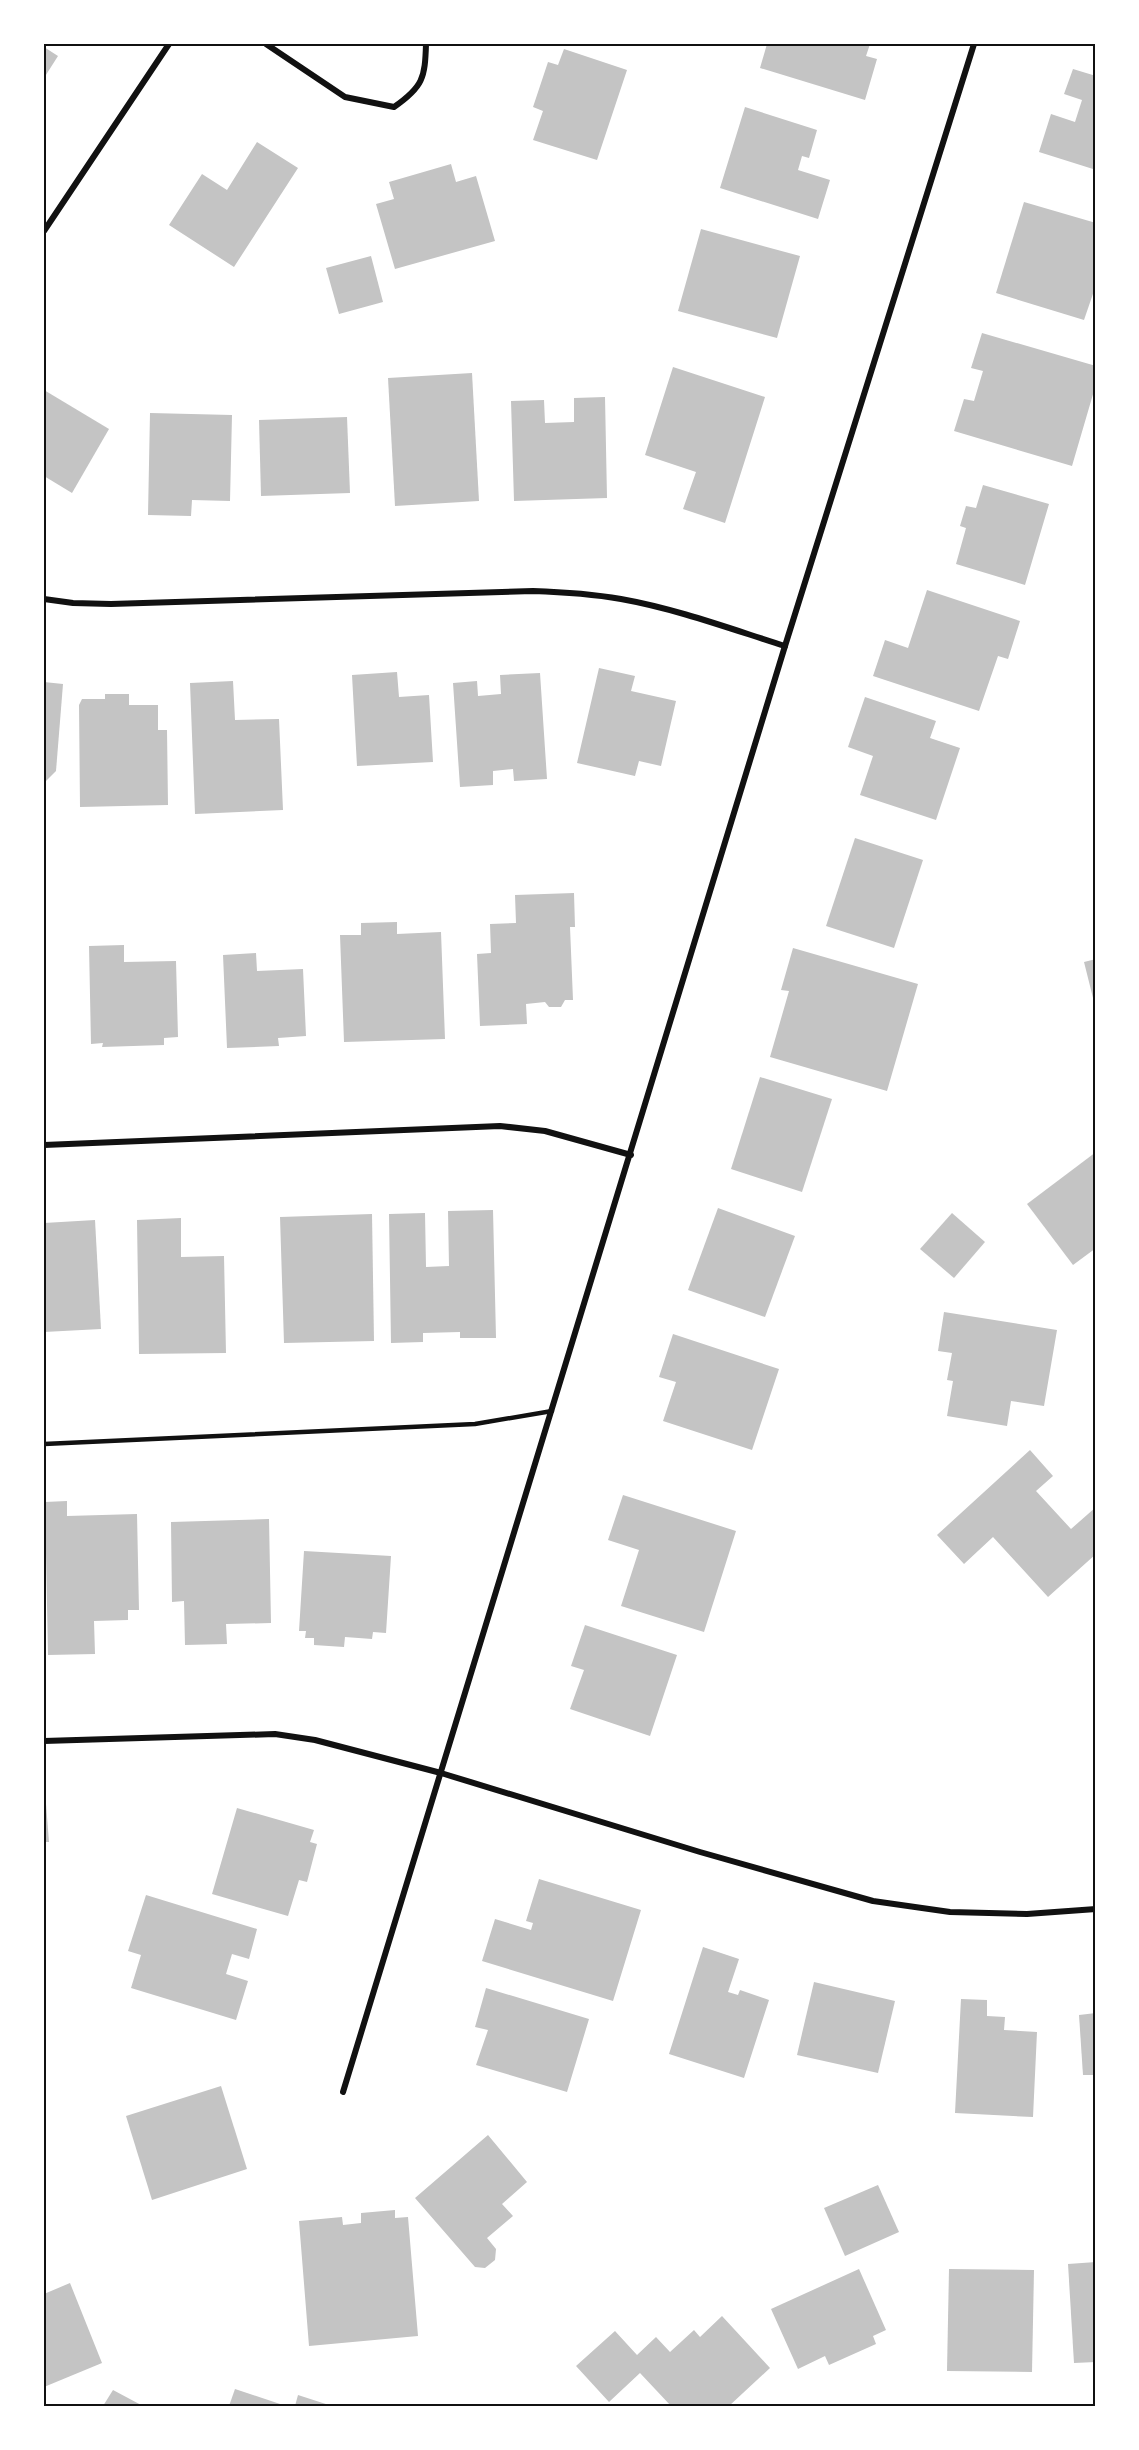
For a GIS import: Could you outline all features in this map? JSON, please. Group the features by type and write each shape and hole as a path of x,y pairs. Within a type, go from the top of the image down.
{"street":[{"path":"44,231 169,44"},
{"path":"266,44 345,97 394,107 412,95 425,73 426,44"},
{"path":"343,2092 785,646 974,44"},
{"path":"44,599 73,603 111,604 533,591 573,593 621,599 678,613 785,646"},
{"path":"44,1145 500,1126 545,1131 631,1155"},
{"path":"44,1741 275,1734 315,1740 441,1773 700,1852 873,1901 950,1912 1028,1914 1095,1909"}],"lane":[{"path":"44,1444 475,1424 552,1411"}],"building":[{"path":"767,44 870,44 866,56 877,59 865,100 760,68"},
{"path":"44,47 58,56 44,78"},
{"path":"564,49 627,70 597,160 533,140 543,111 533,107 548,62 558,65"},
{"path":"1073,69 1096,76 1096,163 1093,169 1039,152 1051,114 1075,122 1082,100 1064,94"},
{"path":"745,107 817,130 809,158 802,156 798,170 830,180 818,219 720,188"},
{"path":"257,142 298,168 234,267 169,225 202,174 227,190"},
{"path":"451,164 456,182 476,176 495,241 395,269 376,204 394,199 389,182"},
{"path":"1024,202 1096,223 1096,285 1084,320 996,293"},
{"path":"701,229 800,256 777,338 678,311"},
{"path":"371,256 383,302 339,314 326,268"},
{"path":"982,333 1096,366 1096,384 1072,466 954,431 964,399 974,401 983,371 971,368"},
{"path":"673,367 765,397 725,523 683,509 696,472 645,455"},
{"path":"472,373 479,501 395,506 388,378"},
{"path":"44,390 109,429 72,493 44,476"},
{"path":"605,397 607,498 514,501 511,401 544,400 545,423 574,422 574,398"},
{"path":"150,413 232,415 230,501 192,500 191,516 148,515"},
{"path":"347,417 350,493 261,496 259,420"},
{"path":"983,485 1049,504 1025,585 956,564 966,528 960,526 966,506 976,508"},
{"path":"927,590 1020,621 1008,659 998,656 979,711 873,676 885,640 908,648"},
{"path":"599,668 635,676 631,691 676,701 661,766 639,761 635,776 577,763"},
{"path":"397,672 399,697 429,695 433,762 357,766 352,675"},
{"path":"540,673 547,779 514,781 513,769 493,771 493,785 460,787 453,683 477,681 478,696 501,694 500,675"},
{"path":"233,681 235,720 279,719 283,810 195,814 190,683"},
{"path":"44,682 63,684 56,771 46,781 44,781"},
{"path":"105,694 129,694 129,705 158,705 158,730 167,730 168,805 80,807 79,705 82,699 105,699"},
{"path":"865,697 936,721 930,738 960,748 936,820 860,795 873,756 848,747"},
{"path":"855,838 923,860 894,948 826,926"},
{"path":"574,893 575,927 570,927 573,1000 565,1000 561,1007 549,1007 545,1002 526,1004 527,1024 480,1026 477,954 491,953 490,924 516,923 515,895"},
{"path":"397,922 397,934 441,932 445,1039 344,1042 340,935 361,935 361,923"},
{"path":"124,945 124,962 176,961 178,1037 164,1038 164,1045 102,1047 103,1043 91,1044 89,946"},
{"path":"793,948 918,984 887,1091 770,1057 789,991 781,990"},
{"path":"256,953 257,971 303,969 306,1036 278,1038 279,1046 227,1048 223,955"},
{"path":"1096,959 1096,1006 1095,1006 1084,962"},
{"path":"760,1077 832,1099 802,1192 731,1169"},
{"path":"1096,1152 1096,1248 1073,1265 1027,1204"},
{"path":"718,1208 795,1236 765,1317 688,1290"},
{"path":"493,1210 496,1338 460,1338 460,1332 423,1333 423,1342 391,1343 389,1214 425,1213 426,1267 449,1266 448,1211"},
{"path":"952,1213 985,1242 954,1278 920,1249"},
{"path":"372,1214 374,1341 284,1343 280,1217"},
{"path":"181,1218 181,1257 224,1256 226,1353 139,1354 137,1220"},
{"path":"95,1220 101,1329 44,1332 44,1223"},
{"path":"944,1312 1057,1330 1044,1406 1011,1401 1007,1426 947,1416 953,1381 947,1380 952,1353 938,1351"},
{"path":"673,1334 779,1369 752,1450 663,1421 676,1382 659,1377"},
{"path":"1030,1450 1053,1476 1036,1491 1071,1529 1096,1507 1096,1554 1048,1597 993,1537 964,1564 937,1535"},
{"path":"623,1495 736,1531 704,1632 621,1606 639,1550 608,1540"},
{"path":"67,1501 67,1516 137,1514 139,1610 128,1610 128,1620 94,1621 95,1654 48,1655 45,1502"},
{"path":"269,1519 271,1623 226,1624 227,1644 185,1645 184,1601 172,1602 171,1522"},
{"path":"304,1551 391,1556 386,1633 373,1632 372,1639 345,1637 344,1647 314,1645 314,1638 305,1638 306,1631 299,1631"},
{"path":"585,1625 677,1655 650,1736 570,1709 584,1670 571,1666"},
{"path":"44,1804 46,1804 49,1842 44,1842"},
{"path":"237,1808 314,1830 310,1842 317,1844 307,1882 299,1880 288,1916 212,1894"},
{"path":"539,1879 641,1910 613,2001 482,1961 495,1919 531,1930 533,1923 526,1921"},
{"path":"146,1895 257,1929 249,1959 232,1954 226,1974 248,1981 236,2020 131,1988 141,1955 128,1951"},
{"path":"703,1947 739,1959 728,1992 738,1995 740,1990 769,2000 744,2078 669,2054"},
{"path":"814,1982 895,2001 878,2073 797,2055"},
{"path":"486,1988 589,2019 567,2092 476,2065 488,2030 475,2027"},
{"path":"961,1999 987,2000 987,2016 1005,2017 1004,2030 1037,2032 1033,2117 955,2113"},
{"path":"1096,2013 1096,2075 1083,2075 1079,2015"},
{"path":"221,2086 247,2169 152,2200 126,2116"},
{"path":"488,2135 527,2182 502,2204 513,2216 487,2238 496,2249 495,2260 485,2268 475,2267 415,2198"},
{"path":"878,2185 899,2232 845,2256 824,2208"},
{"path":"395,2210 395,2218 408,2217 418,2336 309,2346 299,2221 342,2217 343,2225 361,2223 361,2213"},
{"path":"1096,2262 1096,2362 1074,2363 1068,2264"},
{"path":"859,2269 886,2330 873,2336 876,2344 829,2365 825,2356 798,2369 771,2309"},
{"path":"949,2269 1034,2270 1032,2372 947,2371"},
{"path":"70,2283 102,2363 44,2387 44,2294"},
{"path":"722,2316 770,2368 729,2406 671,2406 640,2373 609,2402 576,2366 615,2331 637,2355 656,2337 670,2352 694,2330 700,2337"},
{"path":"235,2389 286,2406 229,2406"},
{"path":"113,2390 143,2406 103,2406"},
{"path":"298,2395 332,2406 295,2406"}]}
